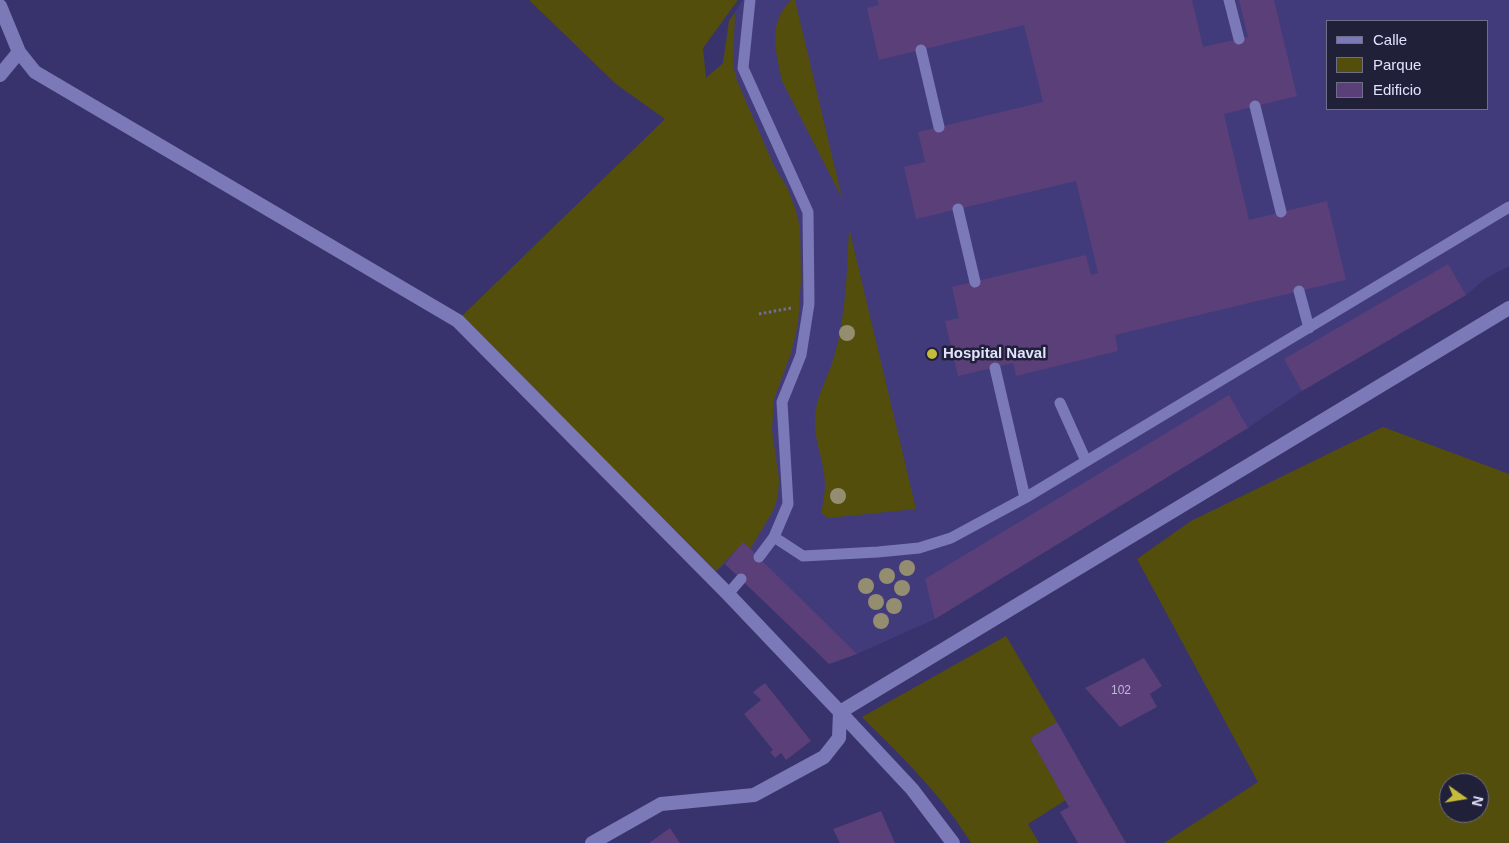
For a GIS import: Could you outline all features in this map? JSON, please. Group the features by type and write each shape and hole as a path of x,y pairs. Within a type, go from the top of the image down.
{"street":[{"path":"0,6 19,52 35,72 458,321 728,594 840,712 912,789 953,843"},
{"path":"0,75 19,52"},
{"path":"840,712 1509,308"},
{"path":"592,843 661,804 754,795 824,757 840,738 840,712"}],"lane":[{"path":"750,0 743,68 808,212 809,304 801,355 782,402 788,504 774,537 758,557"},
{"path":"1230,0 1239,39"},
{"path":"920,50 939,127"},
{"path":"1255,106 1281,212"},
{"path":"774,537 803,556 919,548 951,538 1025,498 1509,207"},
{"path":"958,210 975,282"},
{"path":"1299,291 1308,328"},
{"path":"995,368 1025,498"},
{"path":"1060,403 1086,461"},
{"path":"728,594 741,579"}],"path":[{"path":"758,314 809,304"}],"shaded area":[{"name":"Hospital Naval","path":"743,0 1509,0 1509,266 1485,279 1466,295 1302,391 1248,428 935,619 830,664 725,564 716,571 461,317 723,63 729,21"}],"green space":[{"path":"529,0 738,0 703,48 706,78 723,63 729,21 735,13 733,66 738,83 773,164 788,189 796,211 800,228 801,279 798,324 791,353 774,399 772,430 779,479 778,496 773,511 750,549 743,543 716,571 461,317 665,119 616,84"},
{"path":"791,0 795,0 842,198 782,81 776,49 776,28 783,9"},
{"path":"849,228 916,509 828,518 821,513 825,483 816,433 815,415 820,393 834,357 841,326"},
{"path":"1383,427 1509,474 1509,843 1164,843 1258,782 1137,559 1191,521"},
{"path":"1006,636 1057,722 1030,738 1066,800 1028,824 1039,843 971,843 960,825 934,793 862,717"}],"building":[{"path":"877,0 1192,0 1203,47 1248,37 1239,0 1274,0 1297,96 1224,114 1249,220 1327,201 1346,280 1115,335 1118,351 1016,376 1013,363 958,376 945,321 959,318 952,287 1086,255 1091,275 1098,273 1076,181 916,219 904,167 925,162 918,132 1043,102 1024,25 879,60 867,8 879,5"},
{"path":"1448,264 1466,295 1302,391 1284,359"},
{"path":"1229,395 1248,428 935,619 925,579"},
{"path":"743,542 857,654 829,664 725,564"},
{"path":"1144,658 1162,686 1150,694 1157,707 1120,727 1085,688"},
{"path":"765,683 811,741 786,760 781,753 775,758 770,752 773,750 744,714 761,700 753,692"},
{"path":"1057,722 1126,843 1078,843 1060,812 1069,807 1030,738"},
{"path":"881,811 895,843 840,843 833,829"},
{"path":"670,828 680,843 649,843"}],"place":[{"name":"Hospital Naval","path":"932,354"}]}
